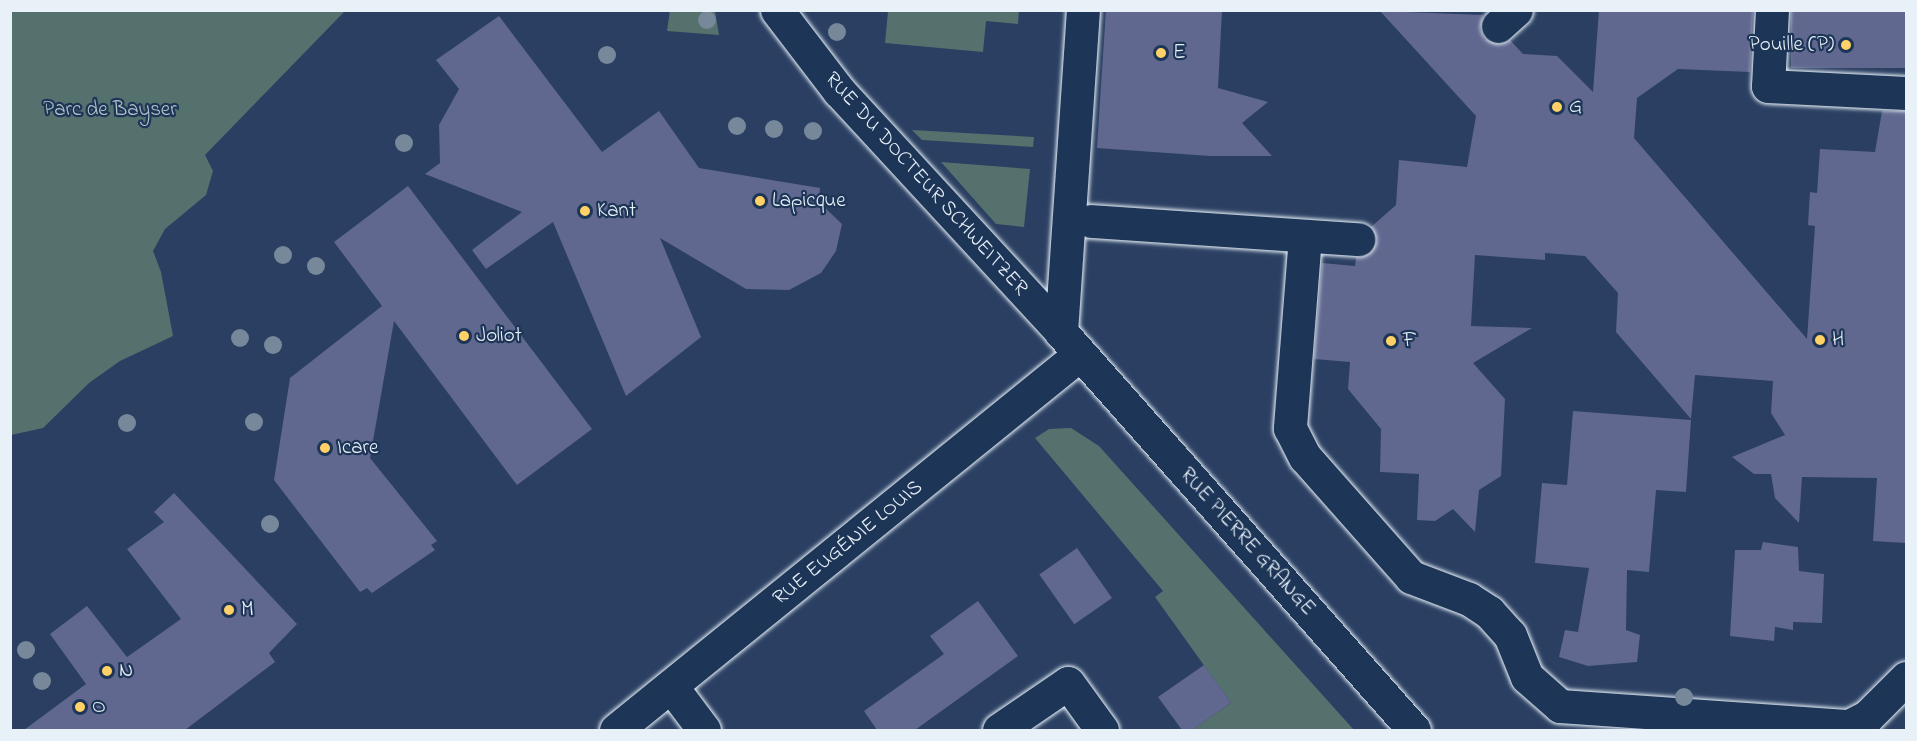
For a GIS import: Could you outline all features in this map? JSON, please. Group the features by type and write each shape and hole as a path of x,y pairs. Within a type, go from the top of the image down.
{"street":[{"name":"RUE DU DOCTEUR SCHWEITZER","path":"777,10 839,91 1070,343"},
{"path":"1070,343 1083,10"},
{"path":"1772,10 1768,86 1906,93"},
{"path":"1091,221 1358,239"},
{"path":"1305,236 1290,428 1305,457 1411,577 1469,599 1489,612 1510,635 1527,676 1560,706 1849,726 1867,717 1906,678"},
{"name":"RUE EUGÉNIE LOUIS","path":"616,730 671,686 1070,343"},
{"name":"RUE PIERRE GRANGE","path":"1070,343 1414,730"},
{"path":"999,730 1068,683 1102,730"},
{"path":"671,686 704,730"}],"green space":[{"name":"Parc de Bayser","path":"11,10 345,11 205,155 213,171 206,195 165,229 153,251 161,272 173,336 120,361 89,383 43,428 11,435"},
{"path":"670,10 715,11 719,35 667,31"},
{"path":"888,10 1019,11 1018,24 986,21 983,52 885,43"},
{"path":"912,130 1034,137 1033,147 922,140"},
{"path":"941,162 1030,169 1024,227 996,224"},
{"path":"1071,428 1099,446 1354,730 1192,730 1231,703 1155,597 1163,591 1035,438 1049,429"}],"building":[{"name":"E","path":"1106,10 1222,10 1218,88 1268,102 1242,123 1272,156 1210,156 1097,148"},
{"path":"1599,10 1753,10 1750,72 1678,69 1637,98 1634,138 1807,339 1815,226 1808,225 1810,192 1817,193 1820,149 1875,152 1882,111 1906,111 1906,543 1873,541 1877,478 1802,477 1799,523 1775,498 1771,474 1754,474 1732,457 1785,435 1771,413 1773,381 1695,375 1691,419 1616,332 1618,293 1585,256 1545,253 1545,260 1475,255 1471,326 1532,328 1473,363 1505,399 1501,476 1479,490 1475,532 1453,509 1435,521 1417,520 1419,474 1380,472 1381,429 1348,389 1350,362 1314,359 1322,263 1355,266 1356,258 1373,250 1377,240 1371,227 1396,205 1399,160 1467,167 1476,116 1380,11 1483,15 1480,29 1484,39 1501,44 1510,40 1523,54 1557,56 1593,92"},
{"name":"Pouille (P)","path":"1791,10 1906,10 1906,68 1791,68"},
{"name":"Kant","path":"499,16 602,152 659,111 699,168 820,188 819,202 842,224 836,251 821,273 789,290 746,289 660,238 701,337 626,396 553,222 486,269 472,250 522,212 425,174 440,163 439,125 459,89 436,60"},
{"path":"408,186 592,429 517,485 394,321 370,458 437,541 431,545 435,550 372,593 367,588 360,592 274,480 290,378 382,306 334,242"},
{"path":"1573,411 1691,420 1686,492 1656,490 1649,572 1627,570 1626,630 1640,635 1637,662 1588,666 1559,657 1565,630 1578,632 1589,568 1535,563 1542,483 1567,485"},
{"name":"M","path":"174,493 297,624 269,653 275,662 185,730 24,730 86,684 50,634 87,606 127,657 181,619 127,549 164,522 154,512"},
{"path":"1763,542 1798,547 1799,571 1824,574 1822,623 1793,622 1793,630 1775,627 1774,641 1730,636 1735,550 1761,550"},
{"path":"1077,548 1112,598 1074,624 1039,574"},
{"path":"978,601 1018,656 915,730 877,730 864,711 944,654 930,636"},
{"path":"1204,665 1231,703 1192,730 1182,730 1158,697"}],"place":[{"name":"Pouille (P)","path":"1846,45"},
{"name":"E","path":"1161,53"},
{"name":"G","path":"1557,107"},
{"name":"Lapicque","path":"760,201"},
{"name":"Kant","path":"585,211"},
{"name":"Joliot","path":"464,336"},
{"name":"H","path":"1820,340"},
{"name":"F","path":"1391,341"},
{"name":"Icare","path":"325,448"},
{"name":"M","path":"229,610"},
{"name":"N","path":"107,671"},
{"name":"O","path":"80,707"}]}
